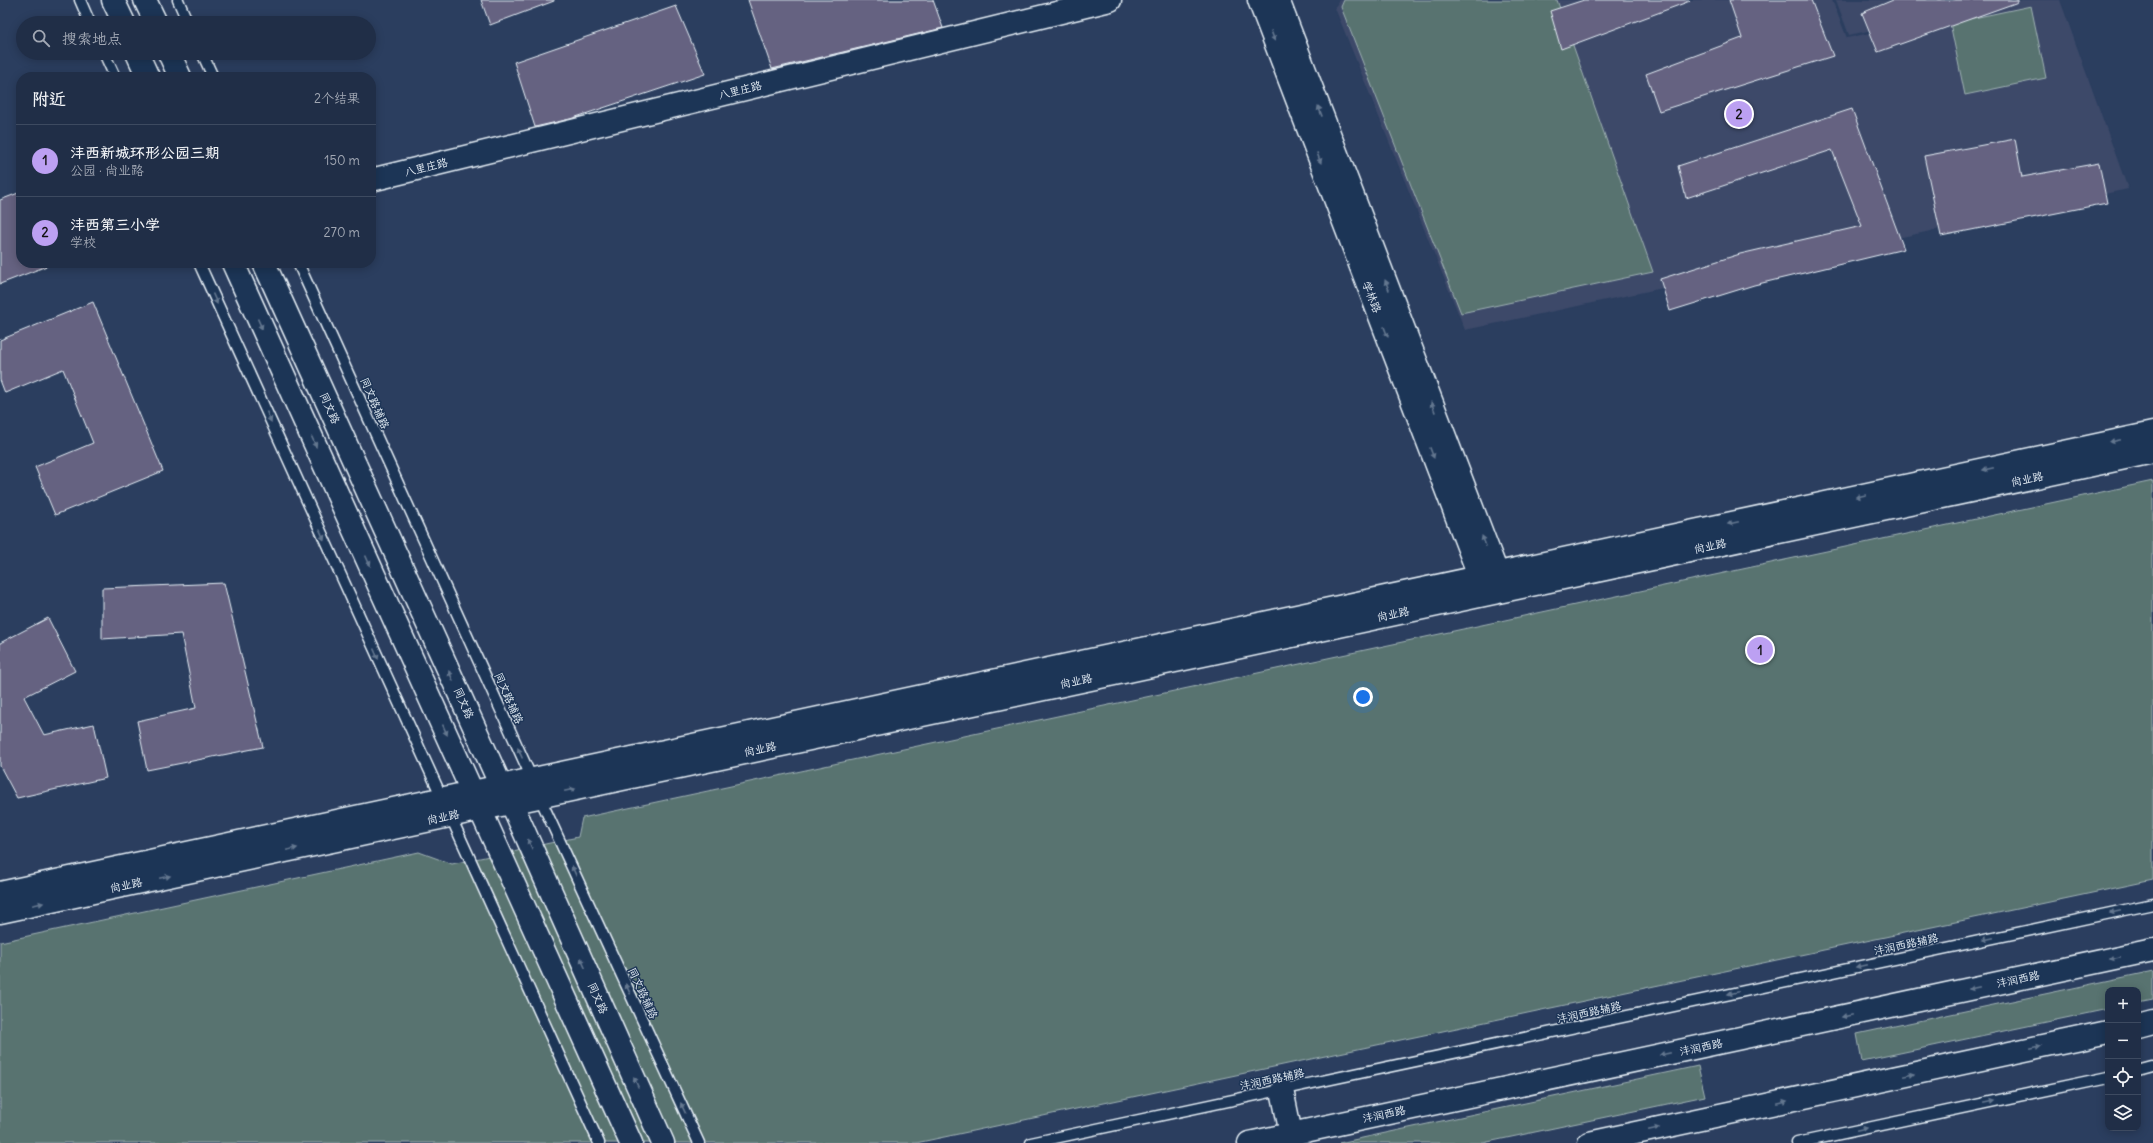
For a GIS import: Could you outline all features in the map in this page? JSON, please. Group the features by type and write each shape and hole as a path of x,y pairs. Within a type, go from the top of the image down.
{"street":[{"path":"113,0 121,16"},
{"path":"145,0 153,16"},
{"name":"八里庄路","path":"376,179 1110,0"},
{"name":"学林路","path":"1259,0 1491,584"},
{"name":"学林路","path":"1278,0 1491,584"},
{"path":"140,60 146,72"},
{"path":"172,60 178,72"},
{"path":"235,268 477,800 629,1141"},
{"name":"同文路","path":"270,268 663,1143"},
{"name":"尚业路","path":"1491,584 2153,433"},
{"name":"尚业路","path":"0,912 536,787 1491,584 2153,452"},
{"name":"尚业路","path":"0,893 446,807"},
{"name":"沣润西路","path":"1249,1143 2153,950"},
{"path":"2141,1025 2153,1022"},
{"path":"1589,1143 2105,1033"},
{"path":"1282,1090 1291,1134"}],"lane":[{"path":"80,0 87,16"},
{"path":"178,0 185,16"},
{"path":"107,60 112,72"},
{"path":"205,60 211,72"},
{"path":"201,268 599,1143"},
{"name":"同文路辅路","path":"300,268 699,1143"},
{"name":"沣润西路辅路","path":"1031,1143 2153,904"},
{"path":"2141,1070 2153,1068"},
{"path":"1797,1143 2105,1078"}],"shaded area":[{"path":"1339,0 1832,0 1847,38 2022,0 2060,0 2128,189 1465,330 1335,8"},
{"path":"1836,0 2010,0 1849,35"}],"green space":[{"path":"1344,0 1557,0 1653,272 1461,313 1341,7"},
{"path":"2031,6 2046,78 1965,95 1950,23"},
{"path":"2153,481 2153,880 916,1143 0,1143 0,942 419,852 452,864 578,837 582,818"},
{"path":"2153,971 2153,1000 2141,1002 2141,987 2105,987 2105,1010 1862,1061 1857,1034"},
{"path":"1698,1066 1705,1096 1483,1143 1339,1143"}],"building":[{"path":"481,0 554,0 554,1 490,25"},
{"path":"748,0 933,0 943,28 772,69"},
{"path":"1584,0 1690,1 1561,49 1550,11"},
{"path":"1729,0 1811,0 1833,56 1659,111 1646,74 1742,38"},
{"path":"1893,0 2018,0 2018,2 1878,52 1862,13"},
{"path":"676,6 705,74 570,119 535,127 514,62"},
{"path":"1852,109 1904,249 1754,285 1670,311 1660,279 1740,254 1862,226 1832,150 1686,198 1678,166"},
{"path":"2015,139 2022,177 2099,163 2107,203 1941,236 1924,156"},
{"path":"16,194 16,268 42,268 0,284 0,200"},
{"path":"93,302 163,471 55,515 35,467 93,443 63,369 5,393 0,380 0,340"},
{"path":"224,583 263,747 147,770 137,721 196,708 181,634 102,639 102,588"},
{"path":"48,618 75,671 24,697 44,735 94,724 106,778 17,798 0,766 0,643"}],"place":[{"name":"沣西第三小学","path":"1739,114"},
{"name":"沣西新城环形公园三期","path":"1760,650"}]}
